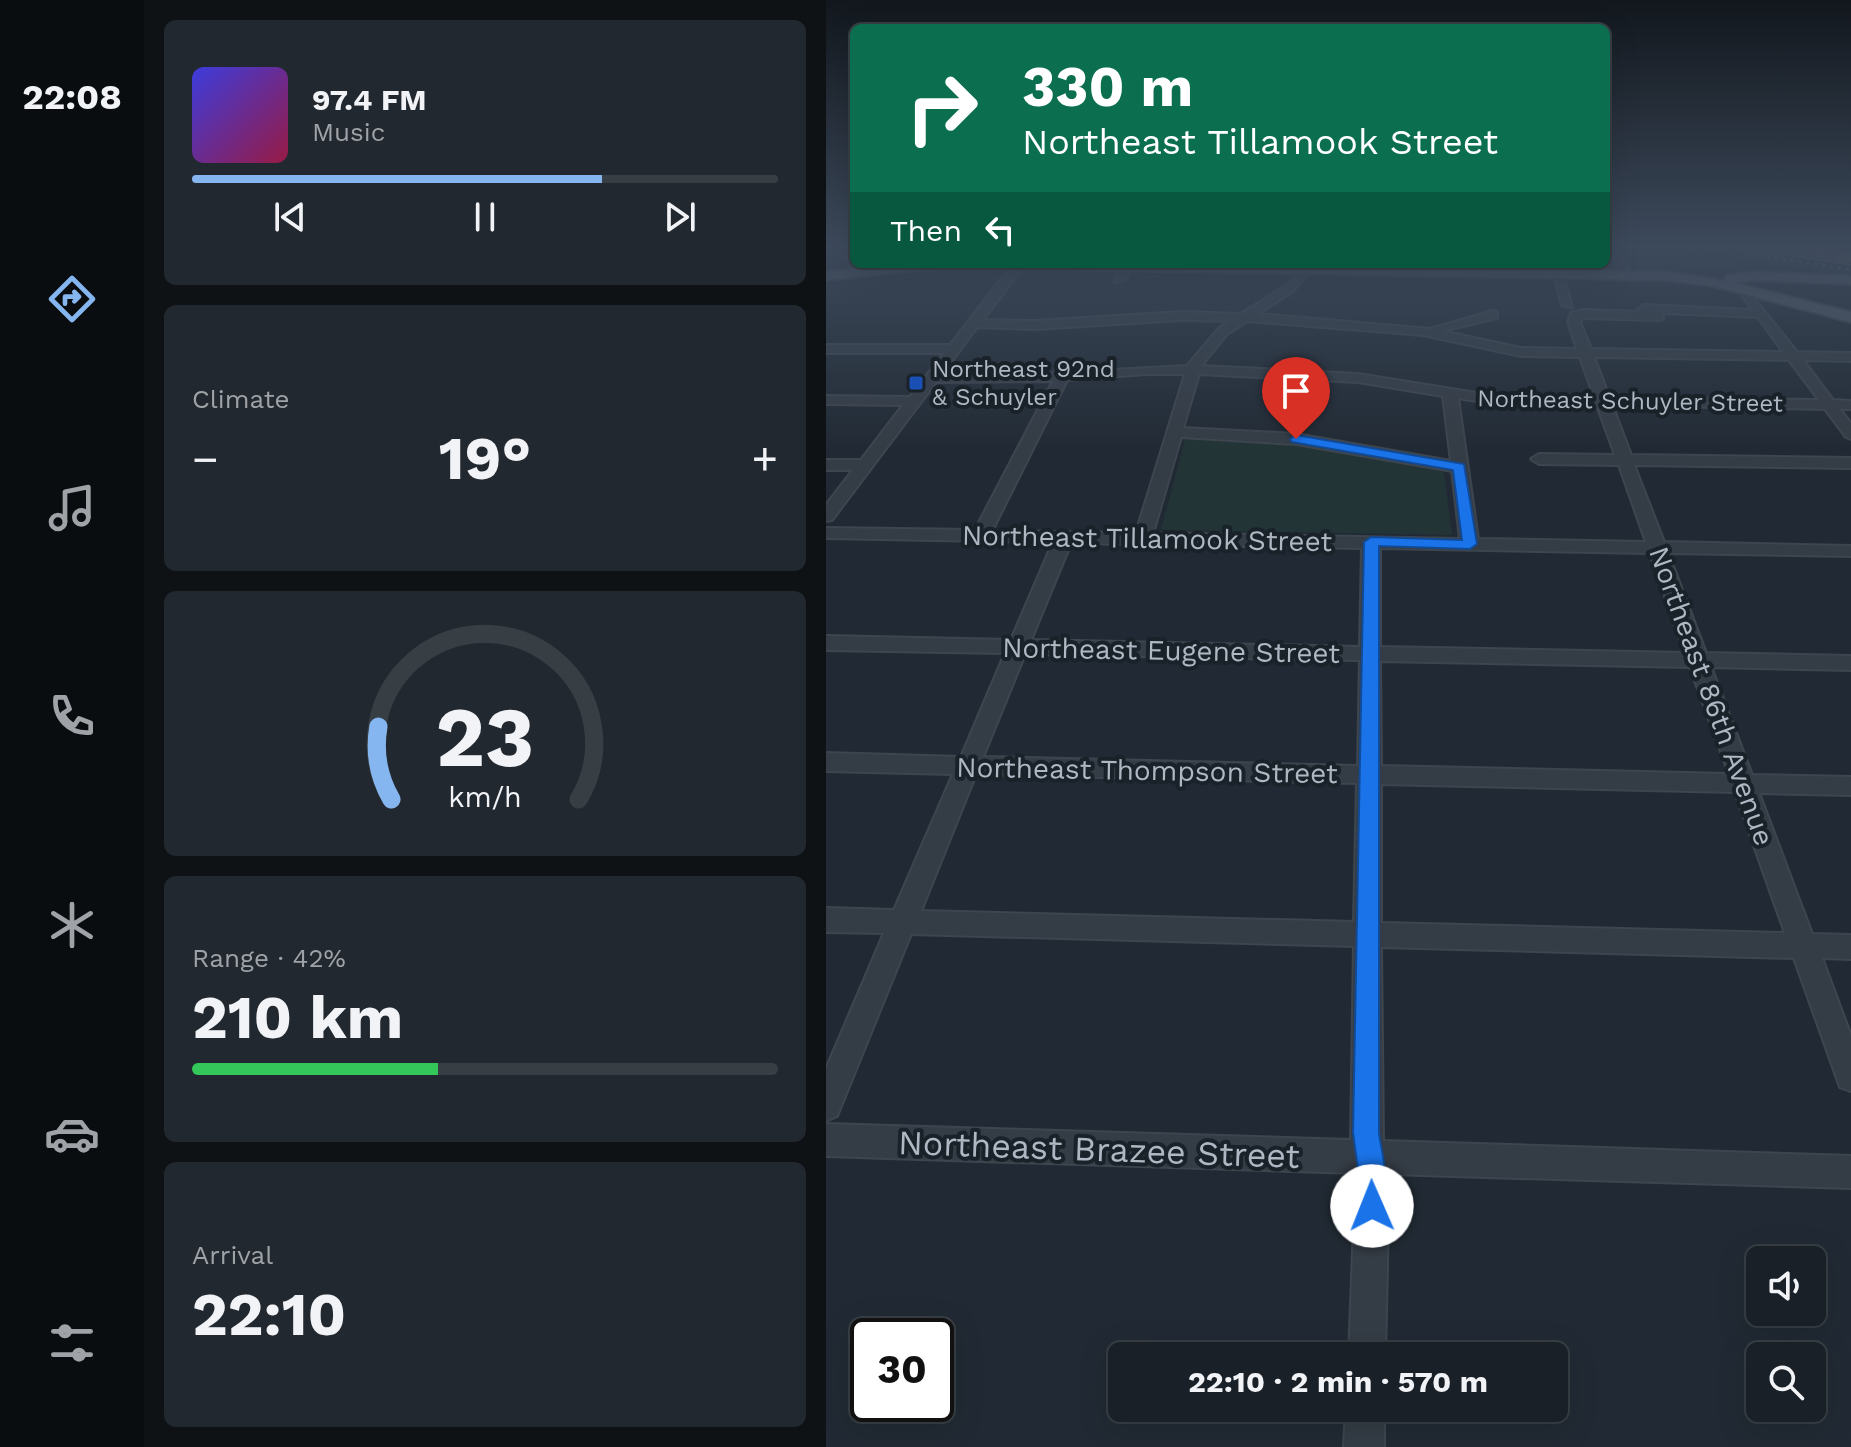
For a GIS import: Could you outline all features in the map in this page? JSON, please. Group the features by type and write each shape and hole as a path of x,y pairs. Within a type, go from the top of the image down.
{"street":[{"path":"826,516 981,314"},
{"path":"1143,538 1192,369 1208,345 1249,314"},
{"name":"Northeast 86th Avenue","path":"1572,314 1851,1076"},
{"path":"1616,314 1659,316"},
{"path":"1751,314 1763,314 1851,434"},
{"path":"1423,331 1493,315"},
{"path":"974,323 1035,325 1161,317 1243,317 1423,331 1521,352 1851,357"},
{"path":"826,349 954,349"},
{"name":"Northeast Schuyler Street","path":"931,378 1062,376 1192,369 1332,376 1516,401 1851,405"},
{"path":"981,536 1062,376"},
{"path":"1450,394 1470,544"},
{"path":"826,400 913,401"},
{"path":"1174,432 1296,439 1459,467"},
{"path":"1539,459 1851,463"},
{"path":"826,465 865,465"},
{"name":"Northeast Tillamook Street","path":"826,533 1851,551"},
{"path":"826,1105 1064,537"},
{"path":"1367,1342 1373,1176 1366,1133 1371,542"},
{"name":"Northeast Eugene Street","path":"826,643 1851,663"},
{"name":"Northeast Thompson Street","path":"826,762 1851,786"},
{"path":"826,920 1851,947"},
{"name":"Northeast Brazee Street","path":"826,1140 1851,1172"},
{"path":"1364,1447 1365,1422"}],"shaded area":[{"path":"1185,439 1299,446 1444,472 1452,535 1161,530"}],"place":[{"name":"Northeast 92nd & Schuyler","path":"916,383"}],"route":[{"path":"1296,439 1459,467 1470,544 1371,542 1366,1133 1373,1176 1372,1206"}]}
